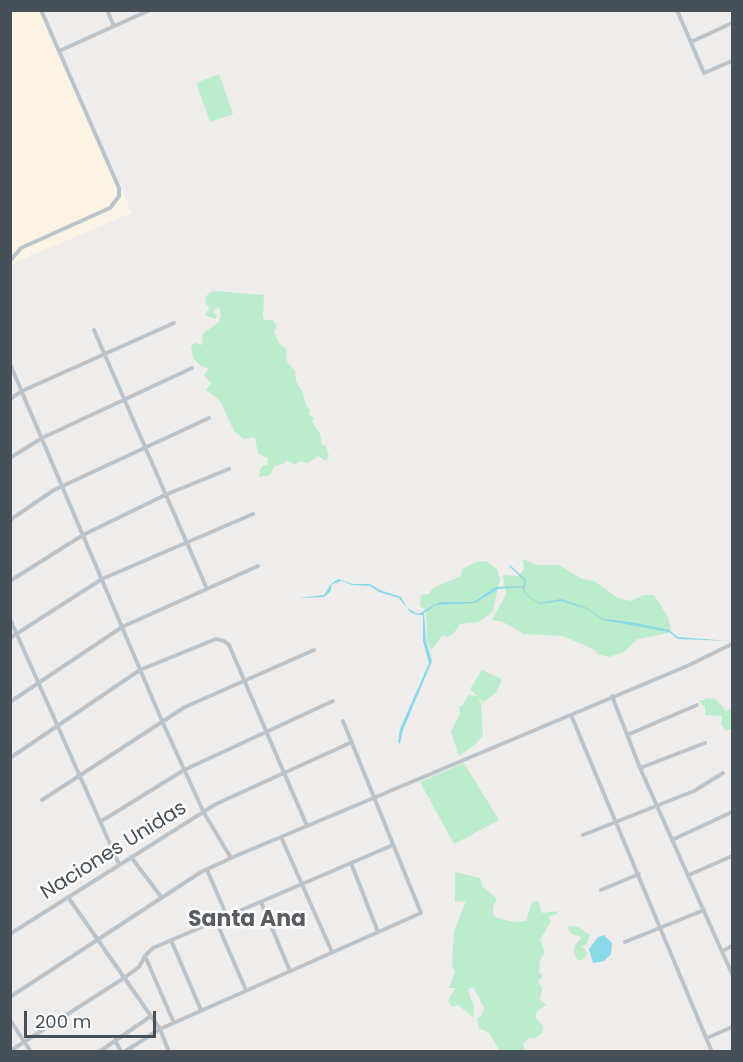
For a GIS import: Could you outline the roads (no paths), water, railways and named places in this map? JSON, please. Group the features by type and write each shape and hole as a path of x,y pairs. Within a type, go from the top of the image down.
{"street":[{"path":"10,261 21,248 110,208 119,196 119,188 41,10"},
{"path":"107,10 114,26"},
{"path":"59,51 150,10"},
{"path":"677,10 704,73 732,61"},
{"path":"691,42 732,23"},
{"path":"10,399 174,323"},
{"path":"94,330 207,589"},
{"path":"10,363 162,721 204,813 231,858"},
{"path":"10,458 42,438 192,368"},
{"path":"10,520 62,486 209,418"},
{"path":"10,581 83,535 166,495 229,469"},
{"path":"10,638 102,579 252,514"},
{"path":"10,702 122,627 258,566"},
{"path":"10,619 119,864"},
{"path":"10,758 58,728 140,670 216,639 229,645 307,826"},
{"path":"10,997 162,898 231,858 687,666 731,644"},
{"path":"42,800 185,707 314,650"},
{"path":"612,696 640,768 732,974"},
{"path":"100,823 184,770 333,701"},
{"path":"627,735 697,705"},
{"path":"571,715 712,1052"},
{"path":"116,1040 123,1052 160,1029 201,1010 421,914 344,721"},
{"name":"Naciones Unidas","path":"10,934 204,813 285,772 352,742"},
{"path":"640,768 705,743"},
{"path":"583,835 694,791 723,774"},
{"path":"672,840 732,812"},
{"path":"281,837 304,884 332,952"},
{"path":"10,1051 124,978 139,967 153,948 393,845"},
{"path":"689,875 732,856"},
{"path":"131,857 162,898"},
{"path":"351,863 378,932"},
{"path":"207,870 227,916"},
{"path":"601,890 639,874"},
{"path":"68,897 160,1029 169,1052"},
{"path":"261,902 290,971"},
{"path":"625,942 704,910"},
{"path":"216,921 246,990"},
{"path":"171,940 201,1010"},
{"path":"722,951 732,946"},
{"path":"145,956 174,1023"},
{"path":"99,1052 151,1016"},
{"path":"10,1020 31,1052"},
{"path":"707,1038 732,1027"}],"water":[{"path":"338,579 353,584 370,584 401,597 407,608 418,614 440,602 474,602 495,587 522,586 527,595 540,603 561,599 587,608 603,619 669,630 678,637 730,641 678,639 669,632 603,620 587,609 561,601 540,604 527,596 521,587 498,589 475,603 436,605 424,613 426,641 432,661 403,730 400,744 398,742 400,729 429,663 423,641 423,615 417,615 410,612 399,598 379,592 370,586 352,585 342,581 332,584 330,592 324,597 298,598 324,595 331,584"},
{"path":"604,935 612,943 611,954 604,961 593,963 589,949 598,937"}],"waterway":[{"path":"510,566 525,580 524,588"}],"district":[{"name":"Santa Ana","path":"247,920"}]}
